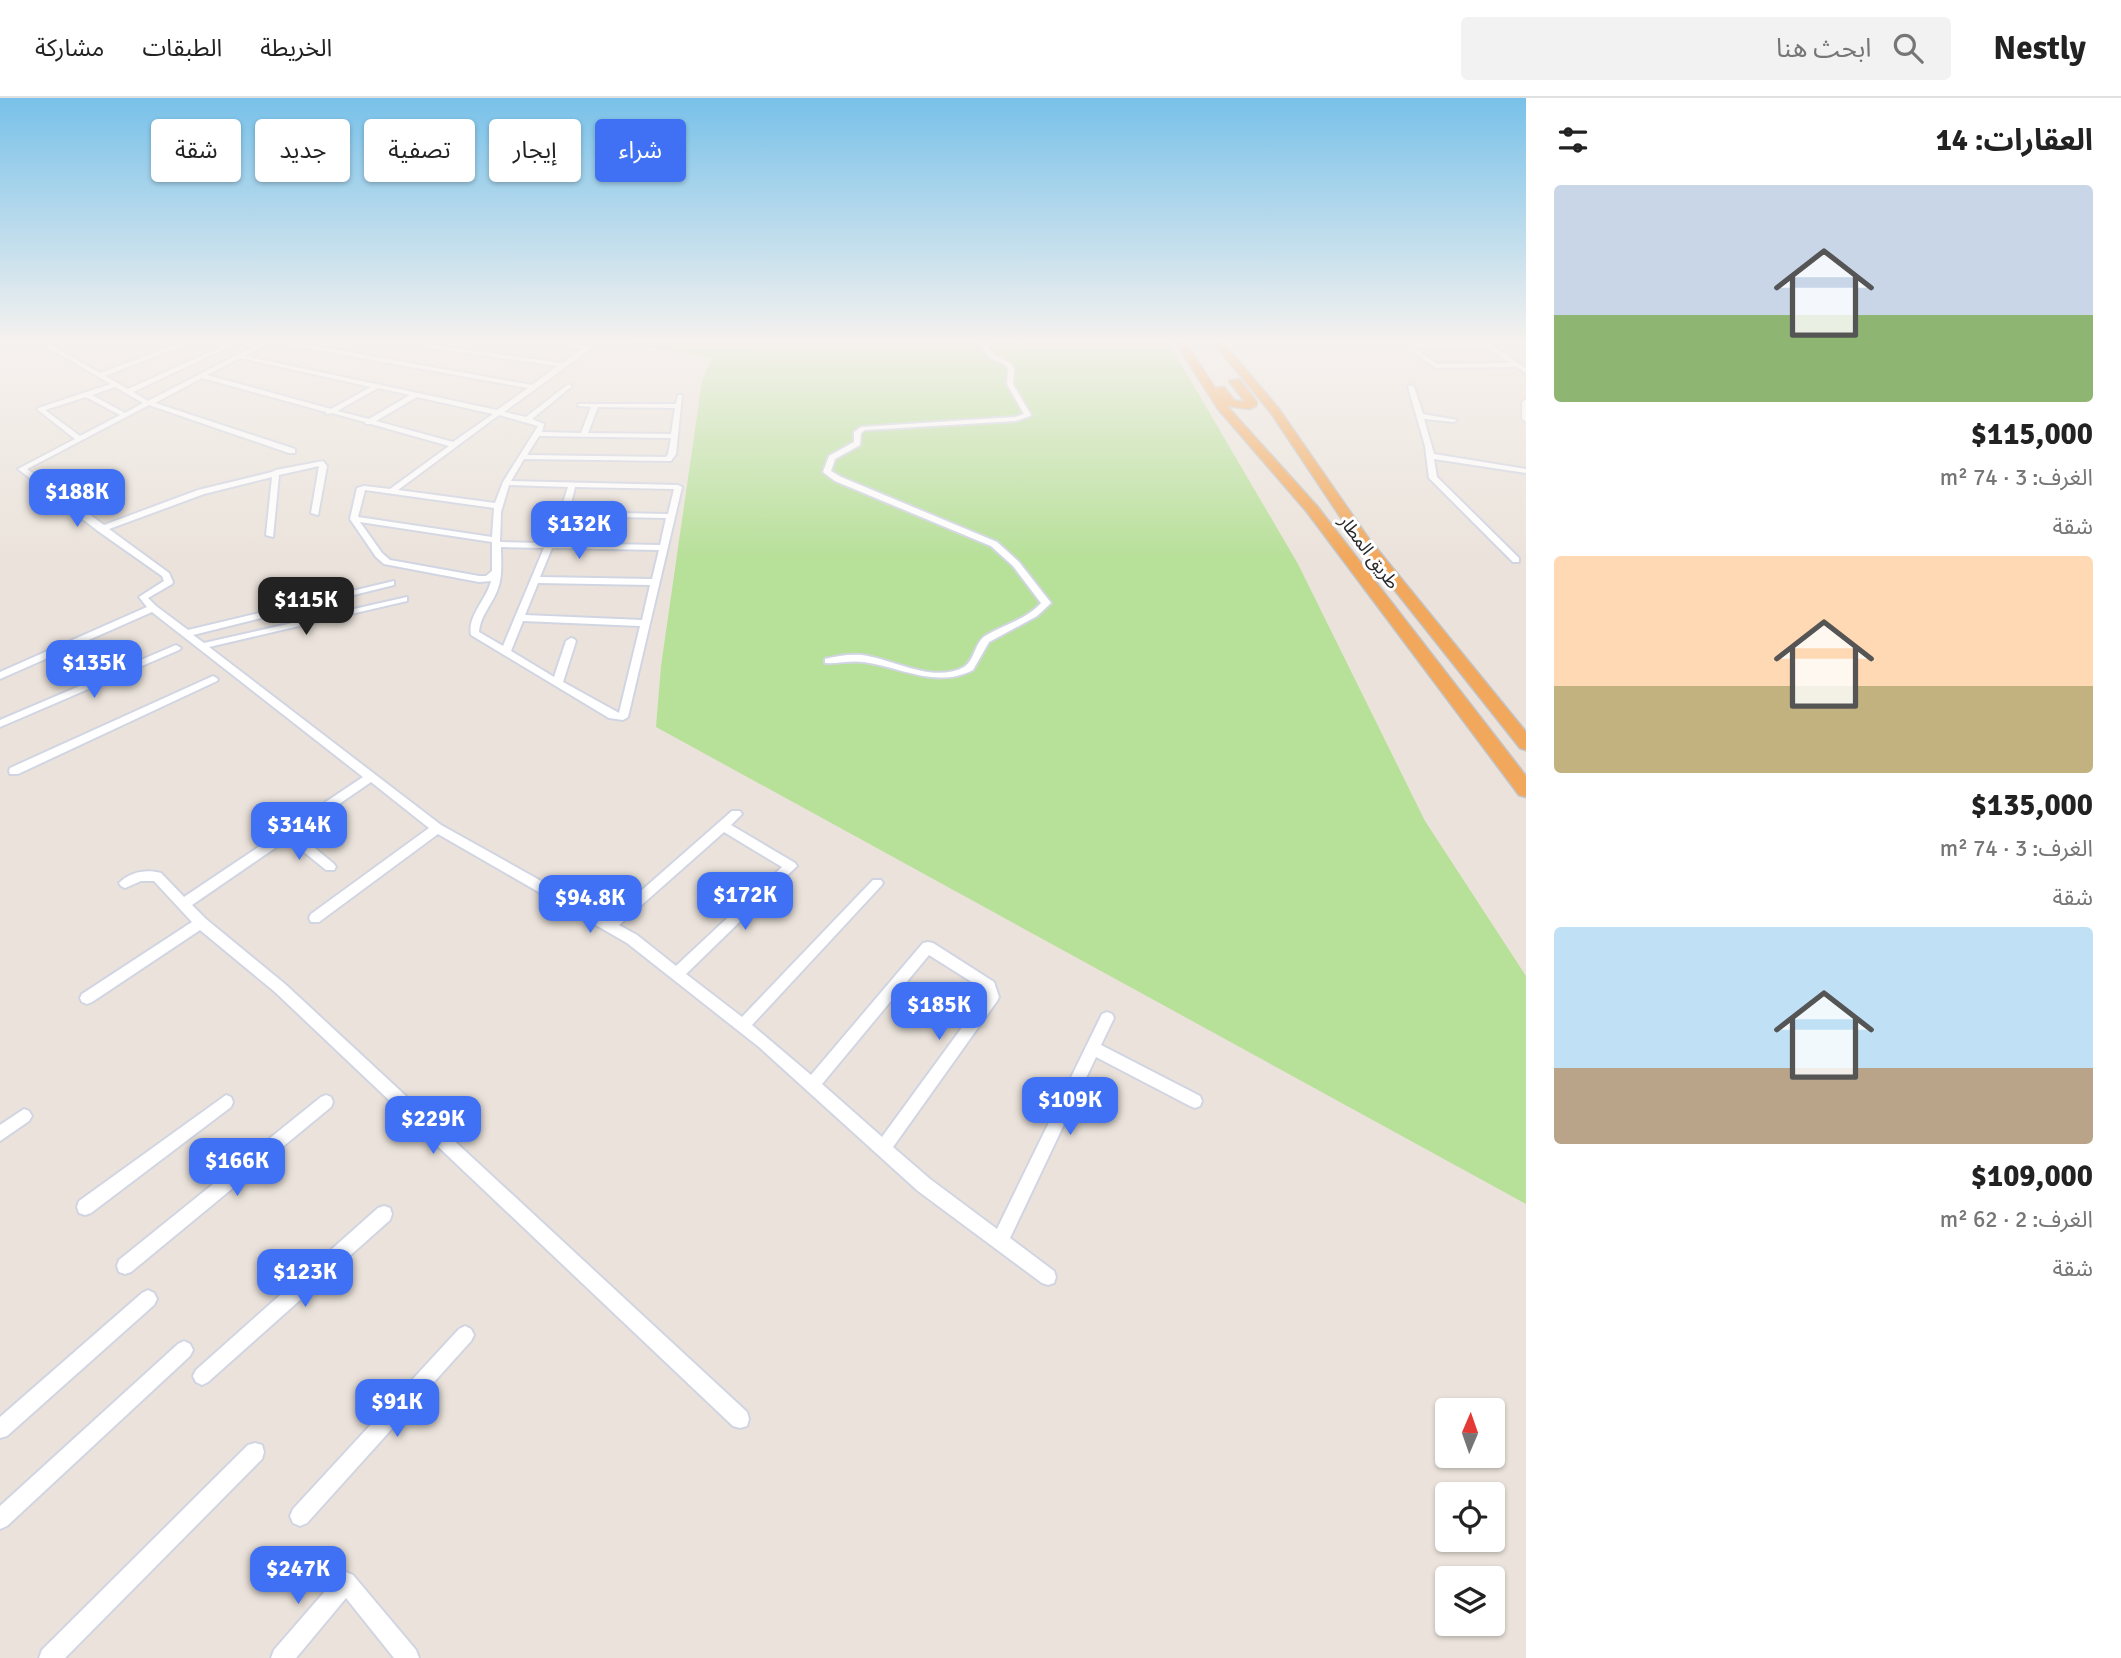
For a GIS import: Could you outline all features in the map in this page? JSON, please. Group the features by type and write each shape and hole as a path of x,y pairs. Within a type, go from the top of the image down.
{"highway":[{"name":"طريق المطار","path":"1227,413 1312,509 1526,790"},
{"name":"طريق المطار","path":"1276,413 1356,532 1526,744"}],"street":[{"path":"42,413 78,438"},
{"path":"178,413 292,451"},
{"path":"331,413 455,445"},
{"path":"368,423 385,413"},
{"path":"392,491 499,413 542,425 508,483 498,506 493,591 475,624 474,633 613,716 624,718 678,487 508,483"},
{"path":"527,419 535,413"},
{"path":"584,434 592,413"},
{"path":"525,457 668,459 672,454 678,413"},
{"path":"828,661 861,656 902,670 933,676 965,670 974,663 984,642 1046,603 1016,564 994,544 838,480 827,472 832,458 857,443 858,432 863,428 1025,418 1027,413"},
{"path":"1419,413 1431,456 1430,472 1441,489 1516,560"},
{"path":"123,414 22,469 170,579 143,597 153,608 369,778 437,828 558,900 610,926 677,974 813,1084 882,1149 1048,1277"},
{"path":"1420,416 1454,420"},
{"path":"538,434 675,436"},
{"path":"1431,456 1526,471"},
{"path":"101,528 201,492 276,472 323,464 315,513"},
{"path":"270,535 276,472"},
{"path":"505,653 572,485"},
{"path":"354,519 362,489 498,506"},
{"path":"563,512 567,515 671,516"},
{"path":"354,519 495,542 663,548"},
{"path":"354,519 387,562 479,579 488,579 495,573"},
{"path":"535,580 655,582"},
{"path":"185,634 391,583"},
{"path":"201,646 404,599"},
{"path":"0,676 153,608"},
{"path":"519,618 646,622"},
{"path":"557,684 571,641"},
{"path":"0,724 176,648"},
{"path":"13,771 213,679"},
{"path":"183,904 369,778"},
{"path":"610,926 736,814"},
{"path":"677,974 791,866 723,826"},
{"path":"315,918 437,828"},
{"path":"289,833 330,867"},
{"path":"125,883 140,876 157,876 201,923 280,988 740,1419"},
{"path":"743,1025 877,883"},
{"path":"87,998 201,923"},
{"path":"813,1084 928,947 985,982 992,992 992,997 882,1149"},
{"path":"1000,1241 1107,1018"},
{"path":"1092,1048 1195,1101"},
{"path":"85,1208 226,1102"},
{"path":"125,1266 326,1102"},
{"path":"0,1134 24,1116"},
{"path":"202,1376 384,1214"},
{"path":"0,1429 148,1299"},
{"path":"300,1516 465,1335"},
{"path":"0,1520 184,1350"},
{"path":"50,1658 255,1452"},
{"path":"282,1658 345,1581 408,1658"}],"green space":[{"path":"697,413 1210,413 1298,564 1425,821 1526,976 1526,1204 656,727 661,666"}]}
